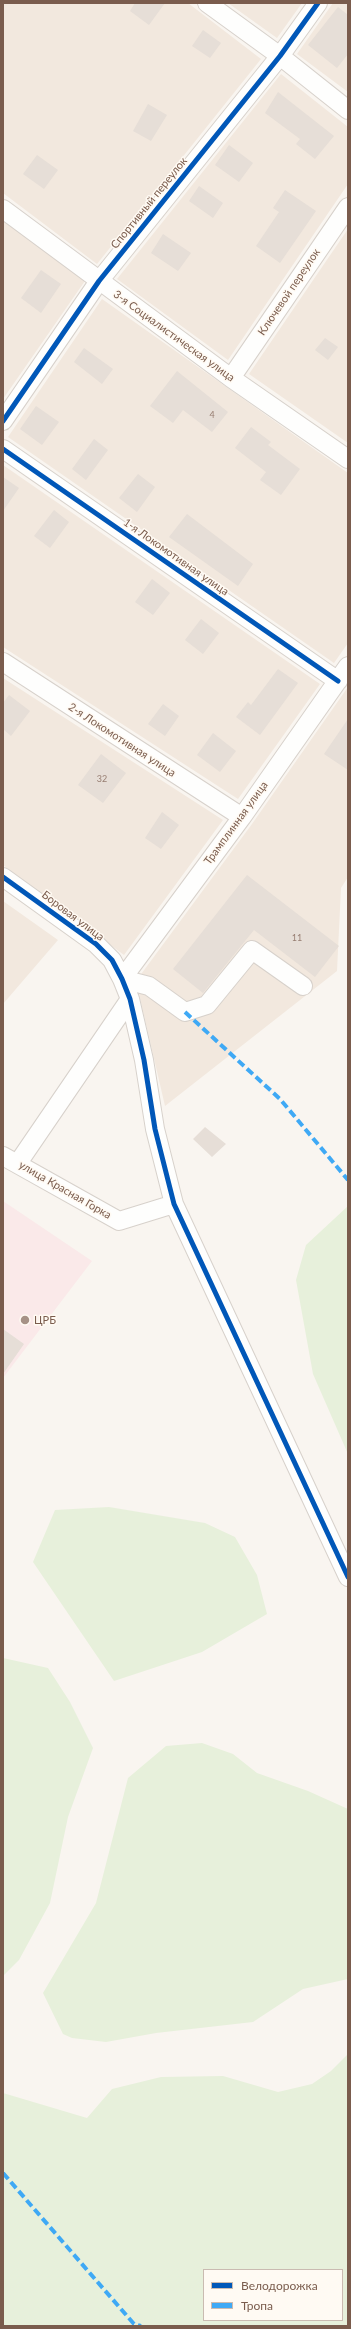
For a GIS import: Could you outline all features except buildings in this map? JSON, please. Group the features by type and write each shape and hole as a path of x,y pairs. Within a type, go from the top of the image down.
{"street":[{"path":"207,3 280,56 348,110"},
{"name":"Спортивный переулок","path":"3,421 99,281 280,56 318,3"},
{"name":"Ключевой переулок","path":"231,378 348,207"},
{"name":"3-я Социалистическая улица","path":"3,209 231,378 348,459"},
{"name":"1-я Локомотивная улица","path":"3,449 338,681"},
{"name":"2-я Локомотивная улица","path":"3,662 242,817"},
{"name":"Трамплинная улица","path":"122,979 242,817 348,666"},
{"name":"Боровая улица","path":"3,877 96,944 112,960 122,979 130,999 144,1060 155,1129 174,1204 348,1577"},
{"path":"122,979 149,986 185,1012 207,1006 252,950 303,986"},
{"path":"10,1160 130,999"},
{"name":"улица Красная Горка","path":"10,1160 118,1221 174,1204"}],"shaded area":[{"path":"3,3 188,3 261,59 97,264 3,193"},
{"path":"228,3 302,3 277,38"},
{"path":"333,3 348,3 348,92 297,54"},
{"path":"281,74 348,127 348,184 228,360 117,279"},
{"path":"3,217 87,278 3,399"},
{"path":"348,229 348,443 249,374"},
{"path":"102,299 348,473 348,643 334,663 8,437"},
{"path":"3,465 320,684 238,799 3,647"},
{"path":"3,678 223,820 124,955 3,865"},
{"path":"348,687 348,877 341,888 337,971 165,1106 136,981 252,824"},
{"path":"3,901 58,940 3,1004"},
{"name":"ЦРБ","path":"3,1201 92,1261 3,1378"}],"green space":[{"path":"348,1206 348,1454 313,1374 296,1280 306,1245"},
{"path":"109,1507 205,1523 235,1537 257,1575 267,1614 202,1652 114,1681 33,1562 55,1510"},
{"path":"3,1658 48,1668 70,1702 93,1748 68,1817 50,1903 19,1960 3,1976"},
{"path":"202,1743 233,1754 257,1773 308,1791 348,1809 348,1979 303,1989 253,2022 156,2033 106,2042 72,2038 63,2034 43,1993 96,1903 128,1778 166,1746"},
{"path":"348,2054 348,2326 3,2326 3,2093 87,2118 112,2089 161,2077 223,2076 278,2092 312,2084 331,2071"}],"marked path":[{"path":"185,1012 280,1099 348,1180"},
{"path":"3,2173 134,2324 141,2326"}],"cycle path":[{"path":"3,421 99,281 280,56 318,3"},
{"path":"3,449 338,681"},
{"path":"3,877 96,944 112,960 122,979 130,999 144,1060 155,1129 174,1204 348,1577"}],"place":[{"name":"ЦРБ","path":"25,1320"}]}
